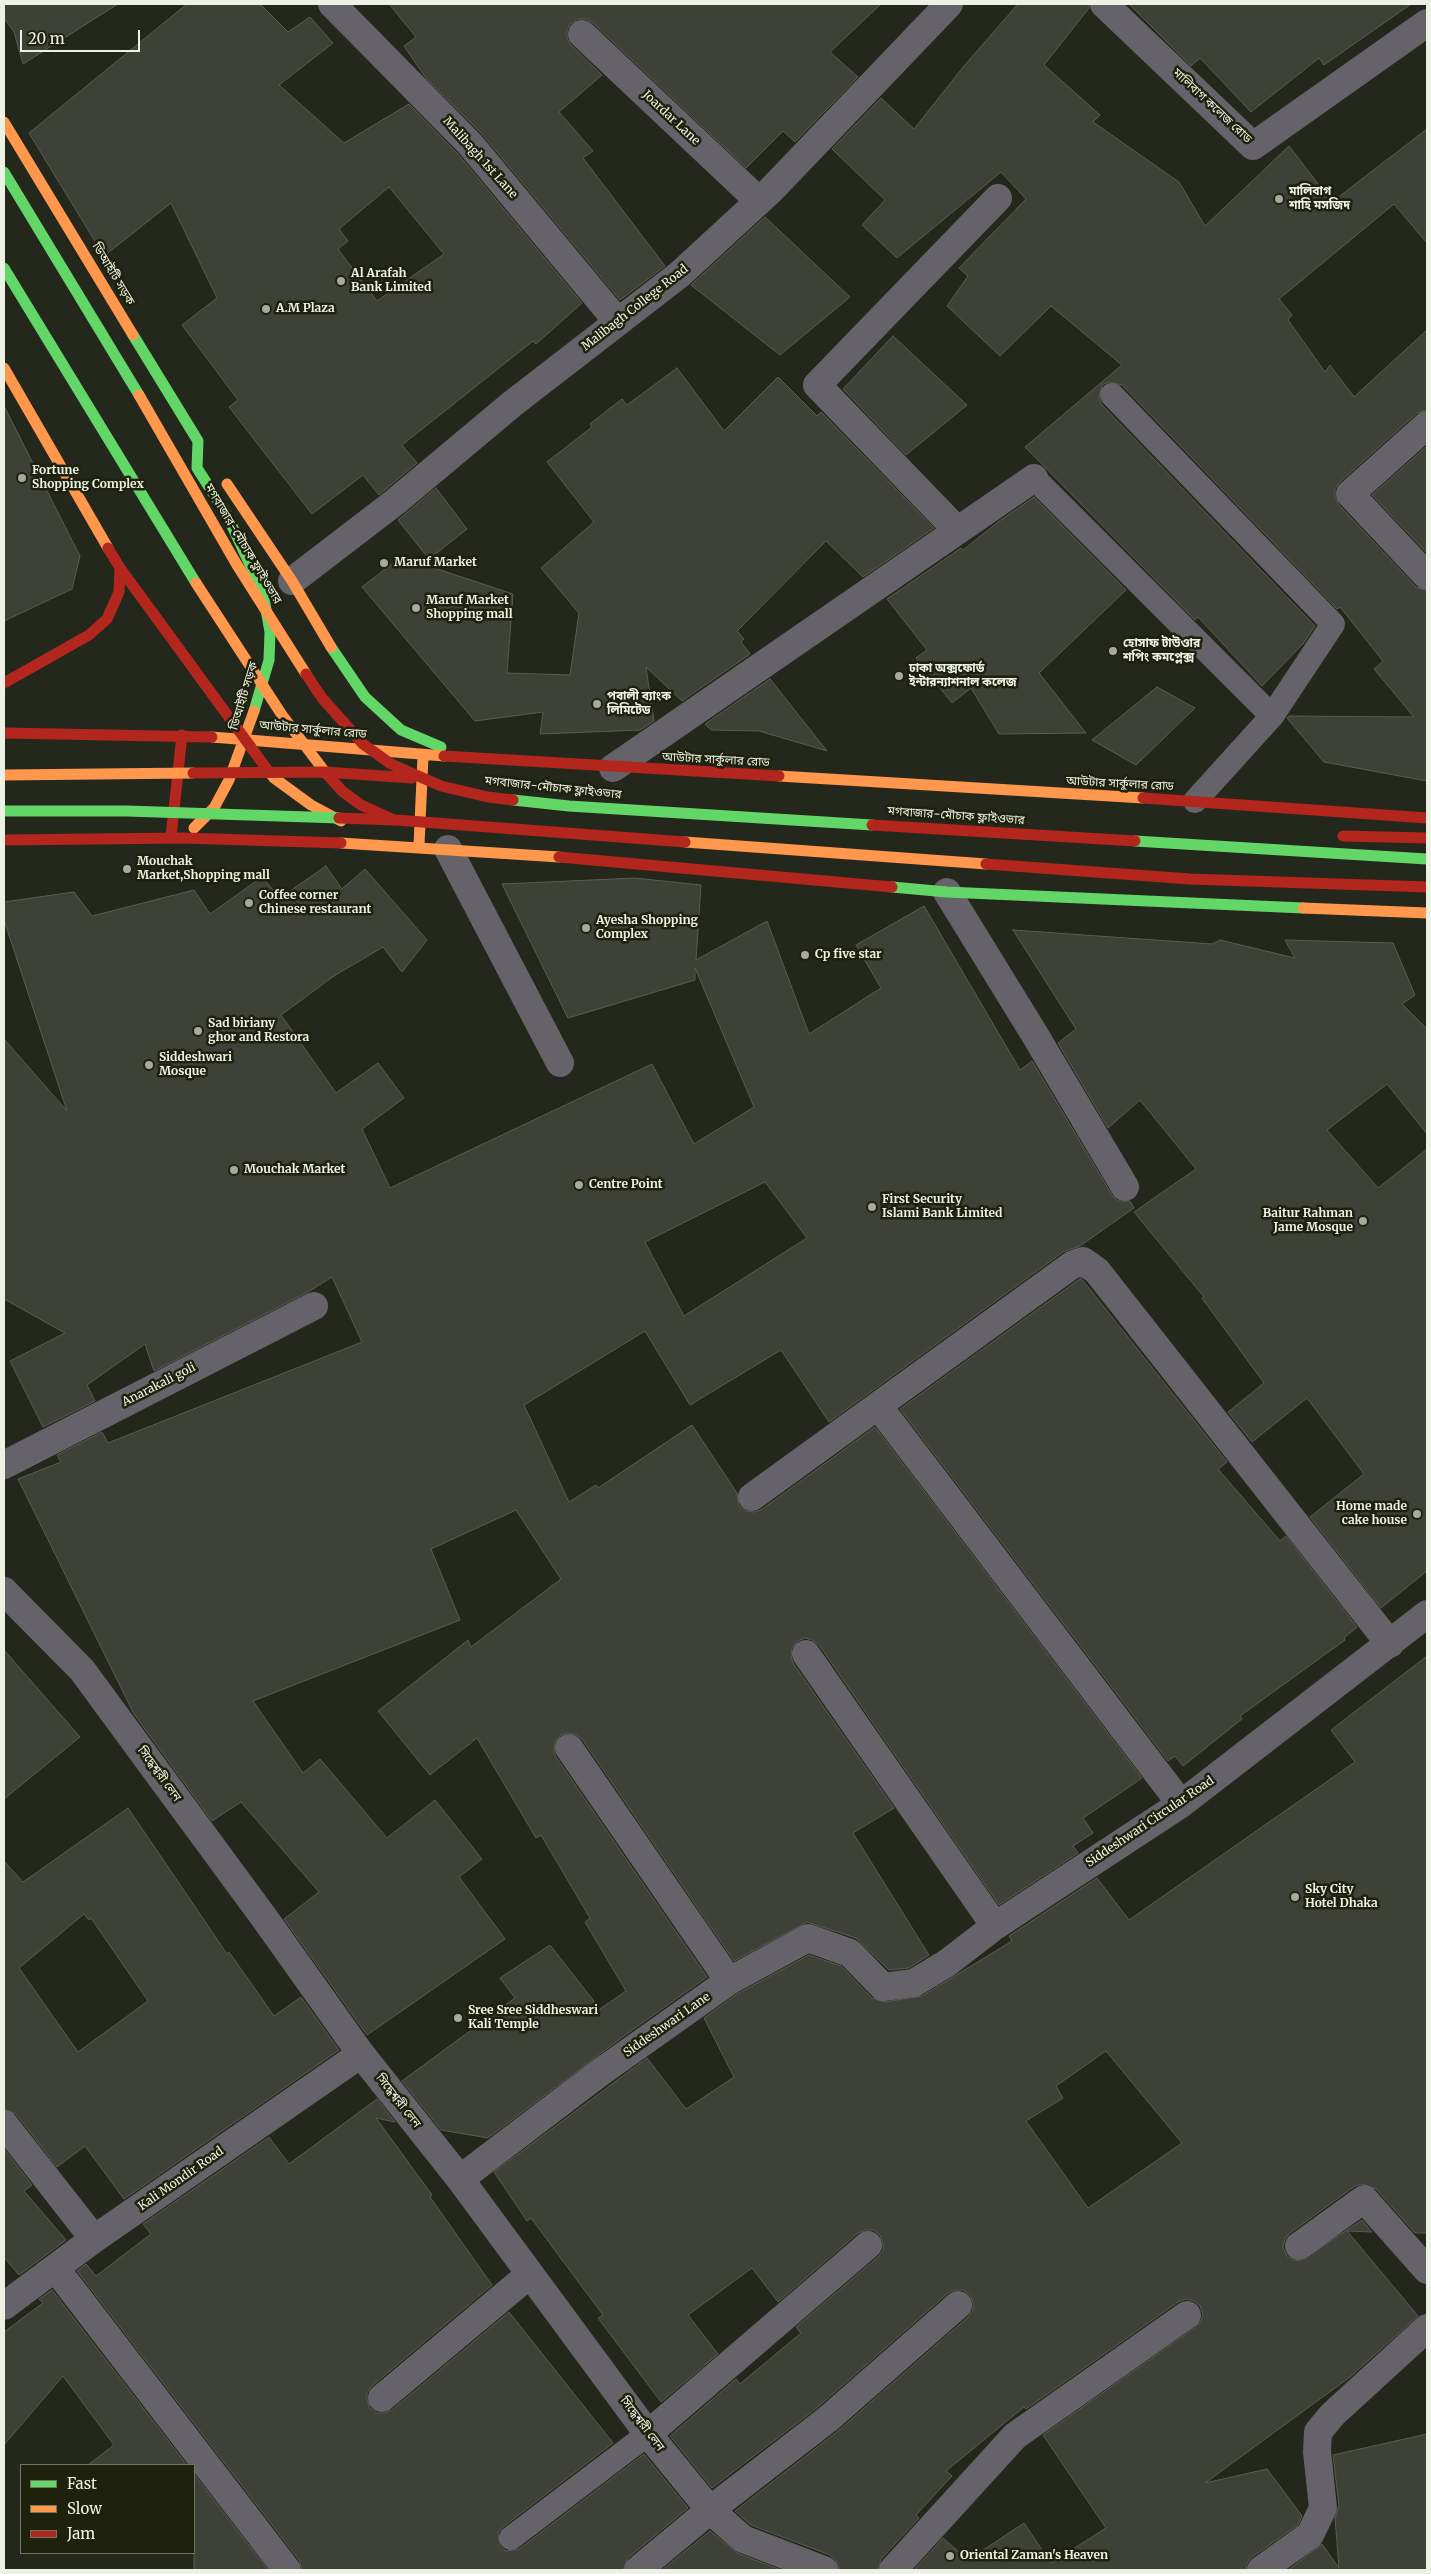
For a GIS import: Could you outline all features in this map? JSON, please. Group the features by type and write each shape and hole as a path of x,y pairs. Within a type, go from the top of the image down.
{"main road":[{"name":"ডিআইটি সড়ক","path":"4,122 209,457"},
{"name":"মগবাজার-মৌচাক ফ্লাইওভার","path":"4,172 156,423 238,565 322,698 364,744 391,764 441,786 488,797 569,806 1427,859"},
{"path":"4,268 171,545 277,708 325,772 342,791 361,805 396,820"},
{"path":"4,368 120,568 274,778 311,805 388,845"},
{"name":"ডিআইটি সড়ক","path":"184,838 214,808 229,780 245,739 270,660 270,632 263,593 227,515 197,468 198,441"},
{"path":"220,474 292,581 340,662 365,697 401,730 466,758"},
{"path":"4,683 89,635 107,619 119,592 120,568"},
{"name":"আউটার সার্কুলার রোড","path":"4,733 182,735 613,768 1195,801 1427,818"},
{"path":"171,838 182,735"},
{"path":"419,847 423,753"},
{"path":"4,775 325,772 484,784"},
{"path":"4,811 126,811 396,820 1190,879 1427,887"},
{"path":"980,820 1168,833 1218,834"},
{"path":"1328,836 1427,838"},
{"path":"4,840 184,838 388,845 627,862 947,892 1427,913"}],"street":[{"name":"Malibagh 1st Lane","path":"332,4 470,144 618,322"},
{"name":"Malibagh College Road","path":"292,581 395,502 512,404 680,274 759,201 949,4"},
{"name":"মালিবাগ কলেজ রোড","path":"1104,4 1253,146 1427,23"},
{"name":"Joardar Lane","path":"582,34 759,201"},
{"path":"957,530 817,384 998,198"},
{"path":"1427,425 1350,494 1427,576"},
{"path":"613,768 1034,478"},
{"path":"448,849 560,1063"},
{"path":"947,892 1126,1187"},
{"path":"752,1497 1072,1265 1083,1261 1097,1271 1390,1644"},
{"name":"Anarakali goli","path":"4,1465 314,1306"},
{"path":"878,1407 1181,1804"},
{"name":"সিদ্ধেশ্বরী লেন","path":"4,1591 82,1670 268,1922 361,2054 460,2179 648,2434 710,2510 742,2538 824,2570"},
{"name":"Siddeshwari Circular Road","path":"882,1987 914,1983 947,1963 995,1926 1181,1804 1427,1614"},
{"path":"806,1654 995,1926"},
{"path":"569,1748 729,1981"},
{"name":"Siddeshwari Lane","path":"460,2179 598,2074 729,1981 808,1938 850,1953 882,1987"},
{"name":"Kali Mondir Road","path":"4,2306 94,2240 361,2054"},
{"path":"4,2124 94,2240"},
{"path":"1299,2246 1364,2199 1427,2270"},
{"path":"648,2434 868,2245"},
{"path":"56,2268 287,2570"},
{"path":"382,2398 530,2274"},
{"path":"638,2570 710,2510 828,2419 958,2305"},
{"path":"893,2570 1015,2436 1187,2315"},
{"path":"1260,2570 1310,2535 1323,2508 1317,2452 1318,2432 1332,2415 1427,2328"}],"lane":[{"path":"1112,395 1333,624 1272,716 1195,801"},
{"path":"1034,478 1272,716"},
{"path":"512,2538 648,2434"}],"building":[{"path":"4,4 118,4 23,64 14,32 4,18"},
{"path":"187,4 260,4 288,32 310,17 333,43 279,85 344,143 409,104 458,154 582,303 536,344 533,341 402,445 417,463 379,495 363,475 312,514 229,407 238,400 182,325 217,298 171,203 104,256 29,133","holes":["389,187 444,254 377,301 338,249 348,241 339,229"]},
{"path":"389,4 881,4 830,52 858,77 795,142 783,131 746,168 593,23 586,19 578,19 570,24 567,30 567,38 571,45 602,75 559,112 593,151 583,158 665,266 620,300 482,134 426,78 404,46 416,37"},
{"path":"1018,4 1089,4 1089,8 1044,65 1100,115 1093,122 1179,182 1205,226 1289,146 1332,202 1427,129 1427,243 1394,204 1279,299 1292,315 1288,320 1325,372 1330,365 1354,397 1427,330 1427,410 1417,413 1340,482 1335,489 1335,497 1339,505 1416,587 1427,591 1427,781 1324,762 1287,718 1289,716 1414,717 1374,669 1383,661 1340,607 1337,609 1122,385 1109,382 1102,385 1099,398 1102,405 1315,626 1303,644 1262,686 1198,617 1195,620 1025,447 1122,365 1051,306 1000,356 947,306 968,276 959,268 1026,199 1001,172 897,258 862,225 885,200 832,149 881,98 914,129 964,66"},
{"path":"1129,4 1411,4 1324,65 1319,58 1251,112 1200,58 1191,66"},
{"path":"765,217 850,297 780,355 691,285"},
{"path":"893,336 967,405 906,455 843,389"},
{"path":"677,368 724,431 778,377 817,416 821,412 934,528 863,577 826,541 737,631 744,639 741,642 750,654 682,701 646,667 654,721 640,730 540,734 543,712 475,721 362,587 401,557 513,594 507,673 570,675 579,613 541,568 594,522 547,462 592,427 590,424 622,399 627,405"},
{"name":"Fortune Shopping Complex","path":"4,406 80,556 72,589 4,621"},
{"path":"1427,446 1427,553 1372,495"},
{"path":"436,488 467,529 429,559 398,520"},
{"path":"1034,497 1126,590 1039,673 1086,733 999,734 971,688 952,703 916,658 927,650 887,599 961,548 963,550 998,522"},
{"path":"770,679 827,751 759,731 711,730 705,724"},
{"path":"1157,687 1195,708 1136,765 1092,740"},
{"path":"326,866 342,889 365,869 427,940 402,972 383,947 334,976 281,1015 336,1093 378,1063 404,1098 362,1129 390,1188 652,1064 694,1144 754,1107 695,968 695,980 568,1018 502,884 635,878 701,885 696,960 767,921 809,1034 881,988 856,945 924,906 1020,1070 1032,1061 1112,1195 1118,1201 1130,1201 1134,1208 1080,1246 1063,1252 829,1422 781,1350 690,1405 645,1331 524,1405 569,1502 596,1485 598,1488 692,1425 737,1493 739,1506 746,1511 754,1512 761,1510 875,1427 1142,1778 1083,1818 1093,1833 1073,1846 1078,1853 999,1905 819,1645 805,1638 798,1641 792,1648 791,1656 793,1663 894,1808 853,1833 929,1955 909,1968 889,1970 856,1938 807,1922 734,1961 582,1739 575,1734 567,1733 561,1735 555,1742 554,1750 556,1757 707,1977 628,2033 488,2138 441,2130 402,2081 515,1998 500,1978 550,1945 600,2009 626,1991 585,1922 590,1918 541,1835 536,1838 477,1738 430,1775 378,1711 468,1640 471,1647 561,1579 516,1510 431,1549 460,1620 253,1701 303,1773 320,1759 387,1838 435,1800 482,1859 459,1877 505,1939 367,2035 284,1919 319,1892 241,1802 212,1821 134,1714 18,1479 61,1462 57,1455 102,1432 108,1443 362,1342 332,1277 308,1292 154,1371 145,1344 87,1385 95,1401 43,1427 10,1361 65,1333 4,1299 4,1039 67,1111 4,920 4,902 74,892 92,916 194,890 210,914 262,877 280,898","holes":["765,1182 807,1238 684,1316 645,1242"]},
{"path":"1013,930 1212,944 1220,940 1295,958 1285,940 1393,943 1415,995 1402,1004 1427,1029 1427,1134 1387,1084 1327,1130 1378,1188 1427,1149 1427,1571 1381,1608 1310,1517 1364,1474 1307,1398 1252,1442 1228,1412 1264,1383 1202,1298 1204,1297 1134,1212 1196,1169 1140,1100 1108,1128 1058,1043 1076,1029"},
{"path":"1081,1278 1227,1462 1218,1469 1280,1541 1286,1536 1357,1627 1344,1638 1345,1640 1240,1716 1242,1719 1183,1766 1175,1756 1168,1761 900,1409"},
{"path":"4,1650 80,1737 4,1799"},
{"path":"1427,1656 1427,2233 1415,2233 1376,2189 1362,2184 1355,2186 1290,2233 1285,2239 1283,2247 1287,2256 1293,2260 1301,2261 1362,2220 1372,2232 1347,2231 1418,2316 1350,2377 1205,2483 1267,2469 1302,2516 1298,2525 1252,2557 1247,2563 1246,2570 914,2570 943,2538 968,2560 1024,2523 1051,2563 1106,2528 1043,2435 1196,2327 1201,2321 1203,2314 1200,2306 1194,2301 1186,2299 1178,2302 1026,2409 1024,2407 946,2471 952,2476 916,2515 919,2518 881,2559 878,2570 839,2570 836,2561 830,2555 751,2525 735,2511 838,2431 968,2317 973,2310 973,2302 970,2295 963,2290 954,2290 948,2293 818,2407 712,2488 670,2436 736,2379 740,2384 801,2333 796,2327 879,2256 883,2250 880,2235 873,2230 858,2233 778,2302 752,2268 688,2315 718,2354 661,2402 598,2318 603,2315 531,2218 527,2221 494,2172 647,2058 686,2109 734,2077 704,2018 737,1994 809,1955 841,1966 872,1998 885,2002 922,1996 1012,1941 1009,1936 1097,1878 1129,1920 1355,1762 1331,1730","holes":["1106,2051 1182,2143 1088,2208 1026,2121 1063,2098 1056,2086"]},
{"path":"128,1808 227,1954 229,1952 274,2016 301,1997 339,2050 124,2199 85,2146 57,2167 16,2114 4,2109 4,1861 23,1882","holes":["84,1914 89,1920 91,1918 148,2001 78,2052 19,1968"]},
{"path":"377,2099 395,2122 376,2118 432,2195 430,2197 492,2285 372,2386 367,2393 370,2408 377,2413 385,2413 392,2410 509,2312 613,2443 503,2527 498,2533 500,2546 506,2551 519,2549 644,2454 688,2508 628,2558 623,2570 302,2570 299,2560 77,2271 86,2264 96,2276 151,2234 143,2224 269,2137 289,2164"},
{"path":"4,2149 32,2185 24,2191 66,2240 19,2275 4,2257"},
{"path":"52,2290 186,2464 89,2464 114,2445 63,2376 4,2445 4,2332 43,2303 39,2299"},
{"path":"1427,2434 1427,2570 1288,2570 1322,2544 1339,2568 1335,2518 1339,2506 1333,2455"},
{"path":"195,2475 268,2570 194,2570 195,2554"},
{"path":"710,2531 737,2553 781,2570 662,2570"}],"traffic: fast":[{"path":"4,172 139,395"},
{"path":"4,268 196,583"},
{"path":"133,335 198,441 197,468 227,515 263,593 270,632 269,660 254,711"},
{"path":"331,647 365,697 401,730 441,747"},
{"path":"513,800 569,806 872,825"},
{"path":"4,811 127,811 339,818"},
{"path":"1135,841 1427,859"},
{"path":"892,887 947,892 1303,908"}],"traffic: slow":[{"path":"4,122 133,335"},
{"path":"4,368 108,548"},
{"path":"139,395 237,565 306,674"},
{"path":"227,484 292,581 331,647"},
{"path":"196,583 282,715 325,772"},
{"path":"194,828 214,808 229,780 254,711"},
{"path":"212,737 444,756"},
{"path":"419,845 423,756"},
{"path":"269,772 274,778 311,805 341,821"},
{"path":"4,775 193,773"},
{"path":"779,776 1143,798"},
{"path":"685,842 986,864"},
{"path":"341,843 559,857"},
{"path":"1303,908 1427,913"}],"traffic: jam":[{"path":"108,548 120,568 269,772"},
{"path":"4,683 89,635 107,619 119,592 120,568"},
{"path":"306,674 322,698 363,744 391,764 441,786 488,797 513,800"},
{"path":"4,733 212,737"},
{"path":"171,837 182,735"},
{"path":"444,756 779,776"},
{"path":"325,772 342,791 361,805 394,820"},
{"path":"193,773 325,772 412,778"},
{"path":"1143,798 1427,818"},
{"path":"339,818 396,820 685,842"},
{"path":"872,825 1135,841"},
{"path":"1343,836 1427,838"},
{"path":"4,840 184,838 341,843"},
{"path":"559,857 892,887"},
{"path":"986,864 1190,879 1427,887"}],"place":[{"name":"মালিবাগ শাহি মসজিদ","path":"1279,199"},
{"name":"Al Arafah Bank Limited","path":"341,281"},
{"name":"A.M Plaza","path":"266,309"},
{"name":"Fortune Shopping Complex","path":"22,478"},
{"name":"Maruf Market","path":"384,563"},
{"name":"Maruf Market Shopping mall","path":"416,608"},
{"name":"হোসাফ টাউওার শপিং কমপ্লেক্স","path":"1113,651"},
{"name":"ঢাকা অক্সফোর্ড ইন্টারন্যাশনাল কলেজ","path":"899,676"},
{"name":"পূবালী ব্যাংক লিমিটেড","path":"597,704"},
{"name":"Mouchak Market,Shopping mall","path":"127,869"},
{"name":"Coffee corner Chinese restaurant","path":"249,903"},
{"name":"Ayesha Shopping Complex","path":"586,928"},
{"name":"Cp five star","path":"805,955"},
{"name":"Sad biriany ghor and Restora","path":"198,1031"},
{"name":"Siddeshwari Mosque","path":"149,1065"},
{"name":"Mouchak Market","path":"234,1170"},
{"name":"Centre Point","path":"579,1185"},
{"name":"First Security Islami Bank Limited","path":"872,1207"},
{"name":"Baitur Rahman Jame Mosque","path":"1363,1221"},
{"name":"Home made cake house","path":"1417,1514"},
{"name":"Sky City Hotel Dhaka","path":"1295,1897"},
{"name":"Sree Sree Siddheswari Kali Temple","path":"458,2018"},
{"name":"Oriental Zaman's Heaven","path":"950,2556"}]}
